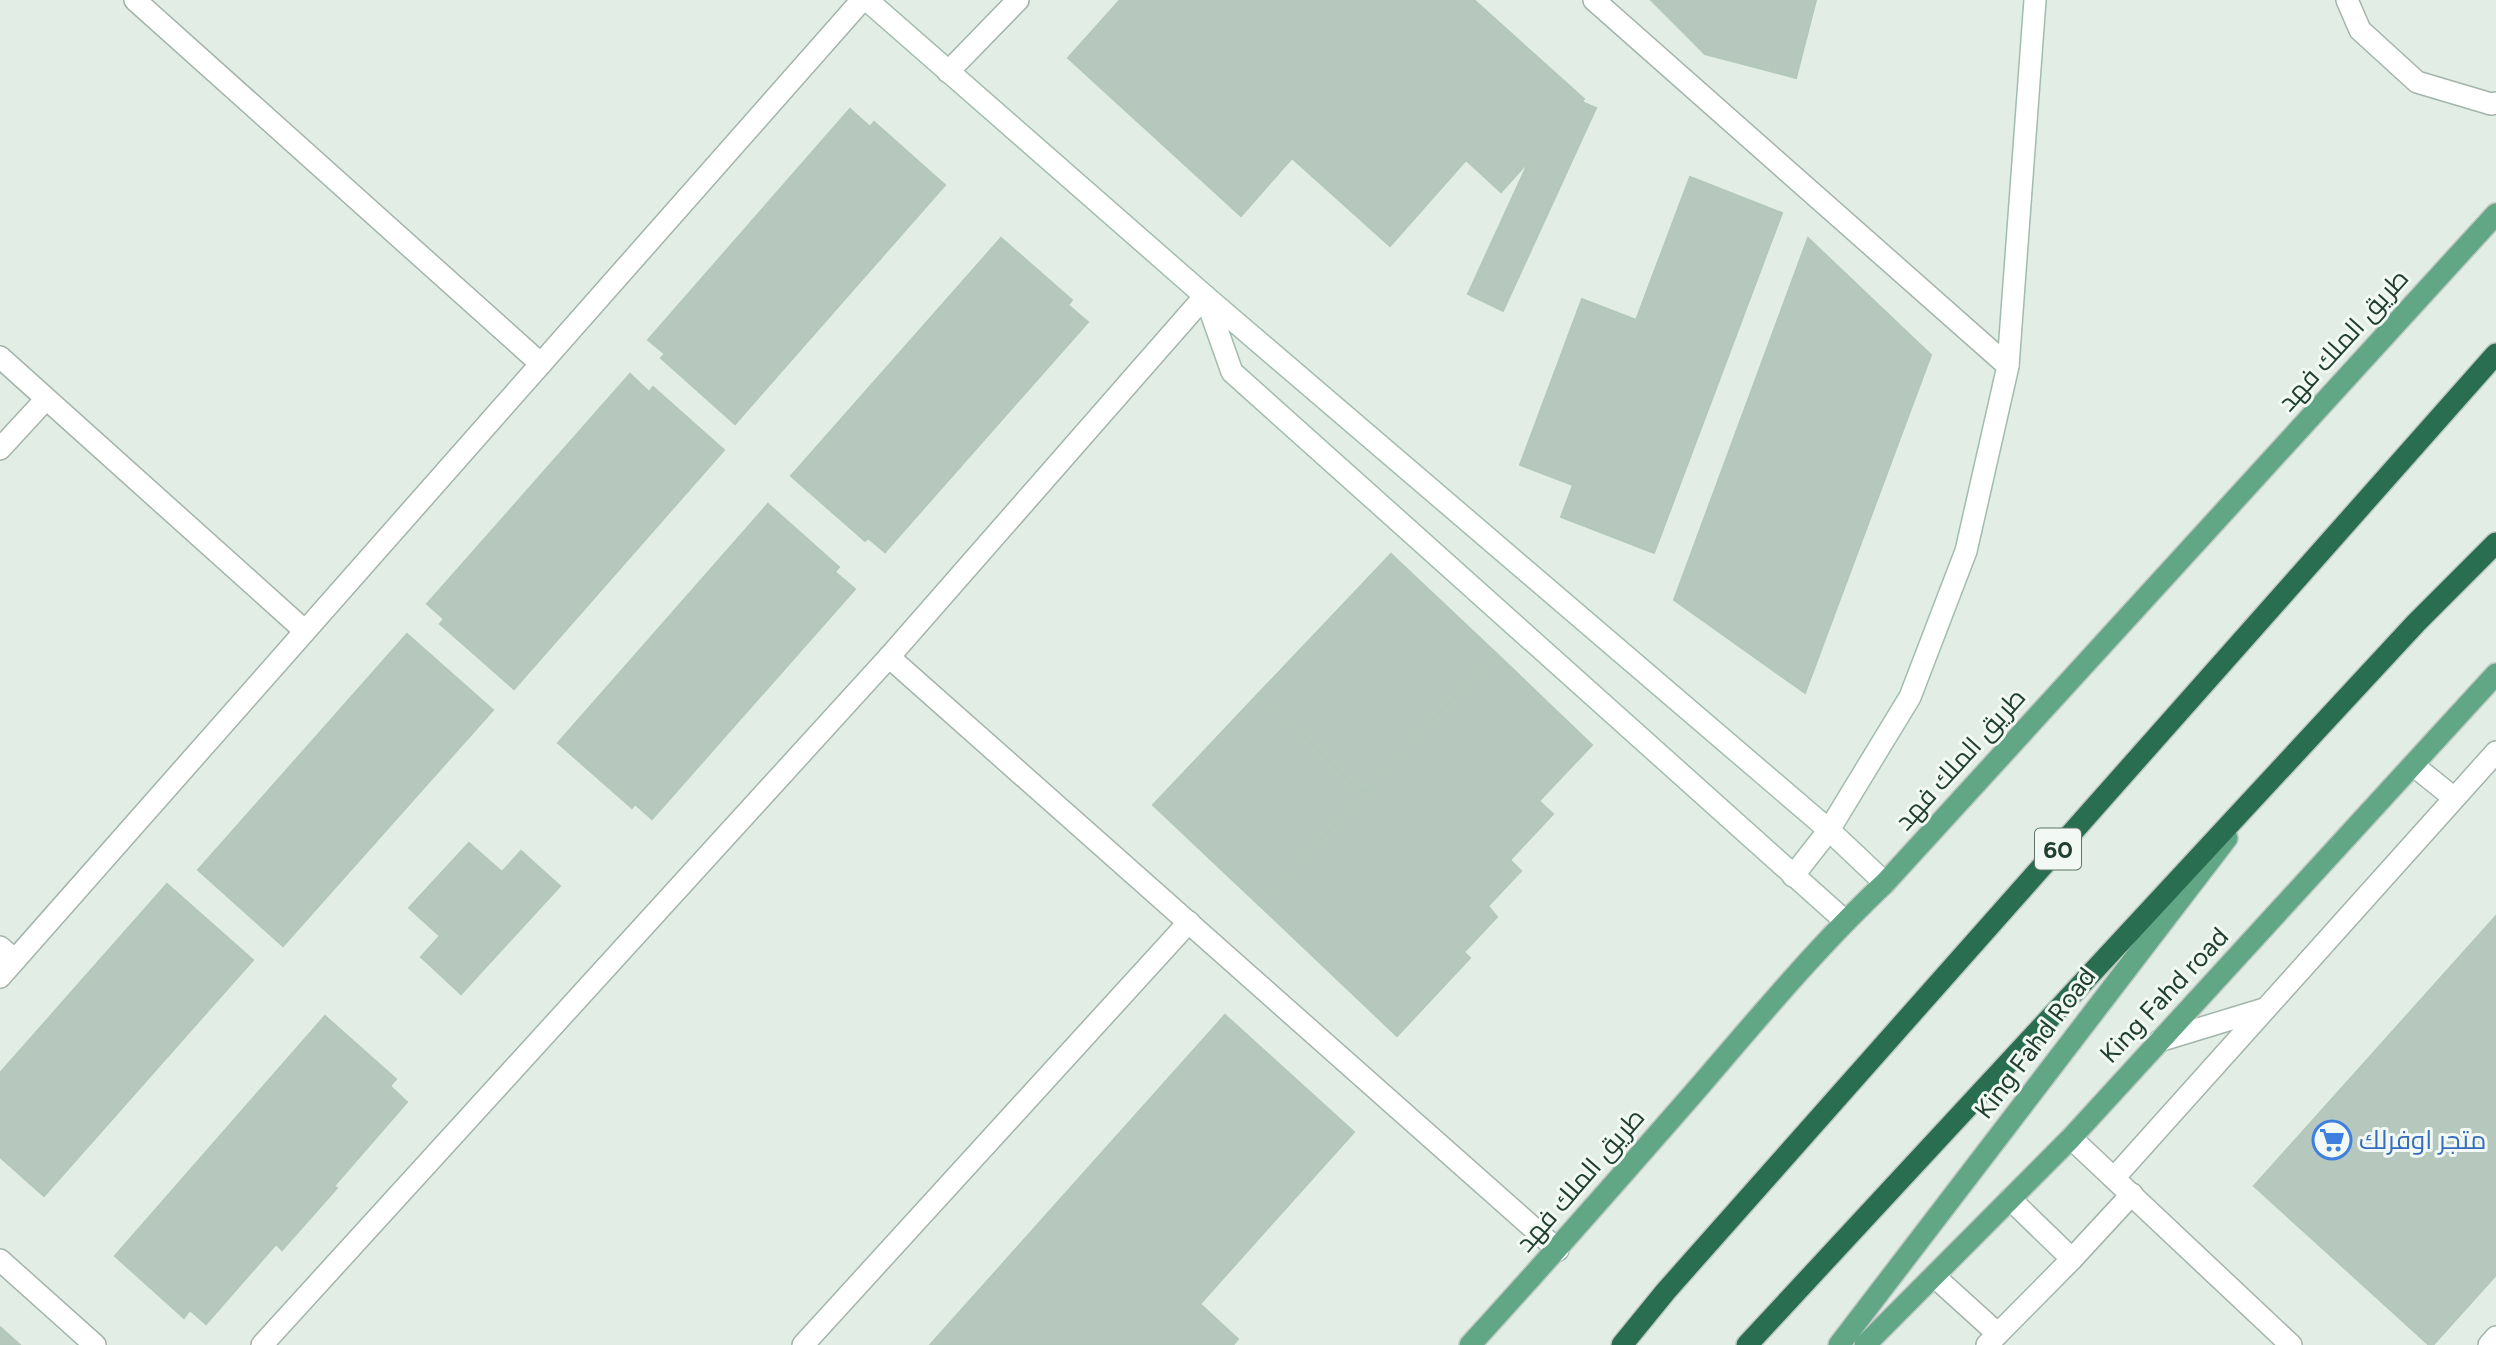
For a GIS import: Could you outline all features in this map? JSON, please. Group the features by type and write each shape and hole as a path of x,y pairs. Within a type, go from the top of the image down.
{"highway":[{"name":"60","path":"1622,1345 2496,354"},
{"path":"1747,1345 2416,623 2496,543"}],"main road":[{"name":"طريق الملك فهد","path":"1470,1345 1558,1250 1845,921 1885,883 2496,214"},
{"name":"King Fahd road","path":"1866,1345 2071,1138 2495,679"},
{"name":"King Fahd Road","path":"1839,1345 2276,775"},
{"path":"1610,1345 1666,1292"}],"street":[{"path":"135,0 541,364"},
{"path":"0,977 8,953 305,631 865,0 1205,296 1829,830 1885,883"},
{"path":"948,72 1018,0"},
{"path":"1594,0 2008,366"},
{"path":"1794,876 1829,830 1910,697 1966,551 2008,366 2035,0"},
{"path":"2347,0 2360,30 2417,82 2491,104 2496,103"},
{"path":"262,1345 889,657 1205,296"},
{"path":"1205,296 1232,372 1845,921"},
{"path":"0,357 305,631"},
{"path":"0,449 46,399"},
{"path":"889,657 1558,1250"},
{"path":"2114,1178 2496,752"},
{"path":"2413,765 2454,798"},
{"path":"803,1345 1189,922"},
{"path":"2159,1041 2265,1009"},
{"path":"2071,1138 2291,1345"},
{"path":"1934,1276 1992,1339 2132,1194"},
{"path":"2010,1199 2072,1259"},
{"path":"0,1260 95,1345"},
{"path":"2489,1345 2496,1337"}],"building":[{"path":"1120,0 1474,0 1584,99 1582,102 1596,108 1503,311 1468,294 1529,161 1501,192 1466,160 1390,246 1292,158 1241,216 1068,58"},
{"path":"1651,0 1816,0 1796,78 1705,54"},
{"path":"850,109 870,127 874,122 945,185 735,424 661,358 665,354 648,340"},
{"path":"1690,177 1782,213 1654,553 1561,517 1573,485 1520,465 1582,299 1636,320"},
{"path":"1001,238 1072,300 1068,305 1088,322 885,552 868,538 865,541 791,476"},
{"path":"1808,238 1931,355 1805,693 1674,600"},
{"path":"630,374 649,392 653,387 724,450 514,689 440,624 444,619 427,604"},
{"path":"768,504 839,567 835,572 855,589 652,819 635,804 632,808 558,743"},
{"path":"1391,554 1496,653 1364,794 1258,694"},
{"path":"407,634 493,710 283,946 198,870"},
{"path":"1496,653 1592,745 1539,801 1553,814 1510,860 1521,871 1488,906 1497,917 1464,952 1470,958 1397,1036 1259,905"},
{"path":"1258,694 1364,794 1259,905 1153,805"},
{"path":"469,843 502,872 521,851 560,886 461,994 421,957 440,936 409,908"},
{"path":"167,884 253,960 44,1196 0,1157 0,1073"},
{"path":"2496,916 2496,1275 2433,1345 2429,1345 2254,1186"},
{"path":"1225,1015 1354,1132 1200,1304 1238,1339 1233,1345 930,1345"},
{"path":"325,1016 396,1079 390,1086 407,1102 282,1250 276,1244 206,1324 190,1310 184,1318 115,1256"},
{"path":"0,1327 20,1345 0,1345"}],"place":[{"name":"متجر اوفرلك","path":"2332,1140"}]}
